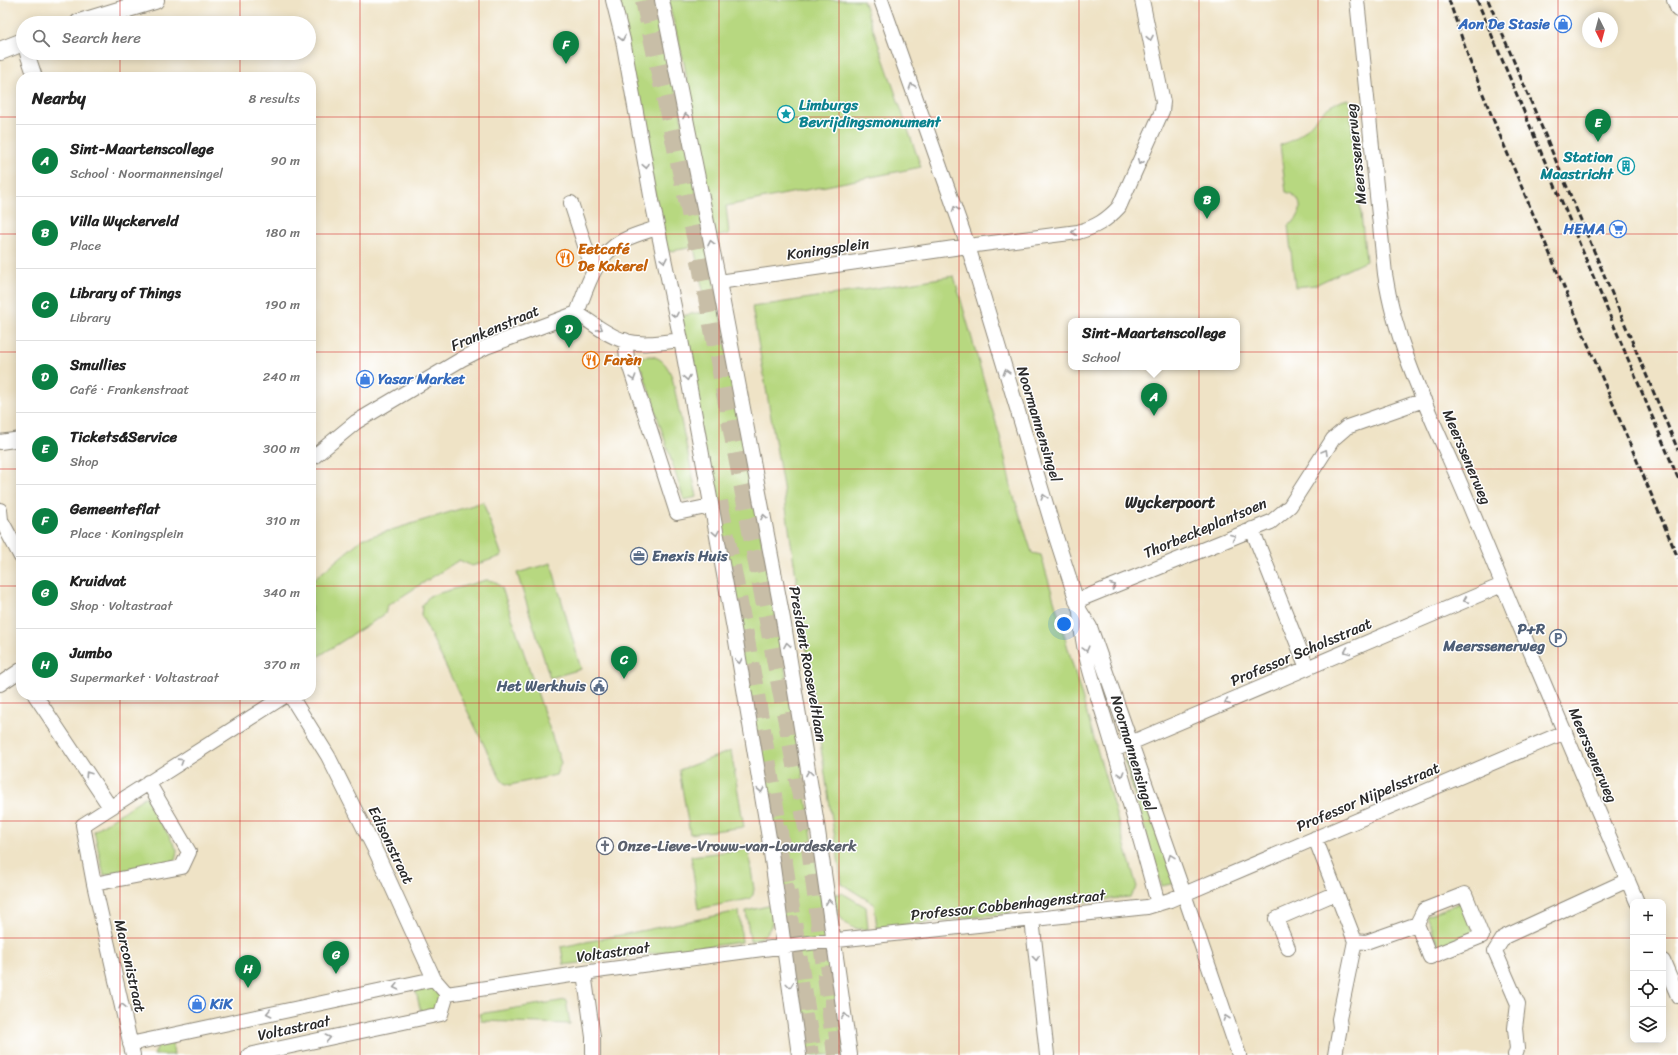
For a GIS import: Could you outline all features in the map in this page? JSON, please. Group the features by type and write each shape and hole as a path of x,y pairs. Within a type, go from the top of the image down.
{"street":[{"path":"102,16 155,0"},
{"path":"613,0 623,40 657,228 681,340 711,506 769,838 799,1055"},
{"path":"662,0 719,282"},
{"path":"881,0 968,246"},
{"name":"Koningsplein","path":"719,282 968,246 1078,232 1093,228 1109,218 1119,207 1162,111 1163,102 1142,0"},
{"name":"Meerssenerweg","path":"1357,0 1388,295 1400,339 1424,400 1636,899"},
{"path":"1674,0 1678,10"},
{"path":"0,51 16,45"},
{"path":"29,60 33,72"},
{"path":"571,203 594,270"},
{"path":"657,228 634,235 621,241 606,254 594,270 577,313 601,330 625,340 654,343 681,340"},
{"name":"Noormannensingel","path":"968,246 1078,606 1081,631 1114,750 1141,837 1158,904"},
{"name":"President Rooseveltlaan","path":"719,282 760,496 803,734 850,1055"},
{"name":"Frankenstraat","path":"316,455 356,422 462,359 486,347 577,313"},
{"path":"625,340 627,358 677,513 711,506"},
{"name":"Thorbeckeplantsoen","path":"1078,606 1271,522 1290,506 1333,439 1347,428 1424,400"},
{"path":"0,442 16,440"},
{"path":"0,517 16,547"},
{"path":"1252,529 1308,668"},
{"name":"Professor Scholsstraat","path":"1114,750 1502,585"},
{"name":"Noormannensingel","path":"1078,606 1090,626 1239,1055"},
{"path":"0,684 16,674"},
{"path":"38,700 110,807"},
{"name":"Marconistraat","path":"132,1050 94,884 83,825 278,700"},
{"name":"Edisonstraat","path":"293,700 328,756 377,854 434,979 447,994"},
{"name":"Professor Nijpelsstraat","path":"1184,894 1565,732"},
{"path":"94,884 182,867 189,852 148,782"},
{"path":"1315,838 1355,941 1339,1019 1340,1027 1335,1055"},
{"path":"1515,1055 1517,1049 1515,1028 1518,1004 1495,951 1504,937 1628,880"},
{"path":"1288,948 1276,919 1336,893"},
{"name":"Professor Cobbenhagenstraat","path":"785,946 1147,907 1184,894"},
{"path":"1355,941 1366,942 1416,924 1424,910 1465,894 1482,936 1430,957 1416,924"},
{"path":"1032,919 1047,1055"},
{"name":"Voltastraat","path":"249,1055 302,1050 440,1014 447,994 584,973 785,946"},
{"path":"1666,968 1678,996"},
{"path":"584,973 593,1037 593,1055"},
{"name":"Voltastraat","path":"132,1050 434,979"}],"green space":[{"path":"617,0 658,0 720,313 797,734 844,1055 805,1055 681,316 707,311 694,247 666,252"},
{"path":"668,0 863,0 921,167 726,206 729,234 715,237 684,63"},
{"path":"1349,99 1366,261 1315,285 1295,287 1288,225 1297,217 1300,212 1300,207 1296,198 1292,194 1286,192 1280,145 1297,137 1325,109"},
{"path":"954,276 1001,440 1012,491 1032,553 1041,555 1137,887 1130,897 1010,909 1010,913 877,928 874,904 842,884 783,487 752,307"},
{"path":"651,356 662,361 672,377 697,497 684,500 642,369 636,370 633,358"},
{"path":"483,502 502,556 472,566 459,560 387,606 385,614 316,658 316,578 362,539"},
{"path":"551,563 581,669 550,678 517,573"},
{"path":"486,580 494,581 502,588 561,763 556,775 510,785 504,783 500,778 421,615 422,606 429,596"},
{"path":"731,751 744,827 690,834 679,770"},
{"path":"1131,757 1175,883 1162,886 1124,760"},
{"path":"146,796 177,850 175,861 104,875 94,831"},
{"path":"748,849 754,889 753,895 749,899 698,909 691,856"},
{"path":"842,893 866,907 868,929 853,927 843,920 837,909 833,895"},
{"path":"1462,902 1474,933 1439,947 1426,916"},
{"path":"772,905 773,918 770,929 767,933 757,939 750,941 746,911"},
{"path":"739,911 742,942 564,965 561,947"},
{"path":"432,985 441,997 438,1012 422,1016 415,988"},
{"path":"566,1000 570,1024 481,1021 479,1014"},
{"path":"172,1040 174,1055 154,1055 159,1043"}],"tunnel":[{"path":"646,0 700,250 811,839 838,1055"},
{"path":"649,0 680,135 704,253 796,733"},
{"path":"717,502 744,640 768,778 811,1055"},
{"path":"772,819 808,1055"},
{"path":"831,965 842,1055"}],"railway":[{"path":"1449,0 1469,59 1493,119 1678,558"},
{"path":"1477,0 1678,478"},
{"path":"1488,0 1678,450"}],"place":[{"name":"Aon De Stasie","path":"1563,24"},
{"name":"Gemeenteflat","path":"566,64"},
{"name":"Limburgs Bevrijdingsmonument","path":"786,114"},
{"name":"Tickets&Service","path":"1598,142"},
{"name":"Station Maastricht","path":"1626,166"},
{"name":"Villa Wyckerveld","path":"1207,219"},
{"name":"HEMA","path":"1618,229"},
{"name":"Eetcafé De Kokerel","path":"565,258"},
{"name":"Smullies","path":"569,348"},
{"name":"Farèn","path":"591,360"},
{"name":"Yasar Market","path":"365,379"},
{"name":"Sint-Maartenscollege","path":"1154,416"},
{"name":"Enexis Huis","path":"639,556"},
{"name":"P+R Meerssenerweg","path":"1558,638"},
{"name":"Library of Things","path":"624,679"},
{"name":"Het Werkhuis","path":"599,686"},
{"name":"Onze-Lieve-Vrouw-van-Lourdeskerk","path":"605,846"},
{"name":"Kruidvat","path":"336,974"},
{"name":"Jumbo","path":"248,988"},
{"name":"KiK","path":"197,1004"}],"district":[{"name":"Wyckerpoort","path":"1170,502"}]}
